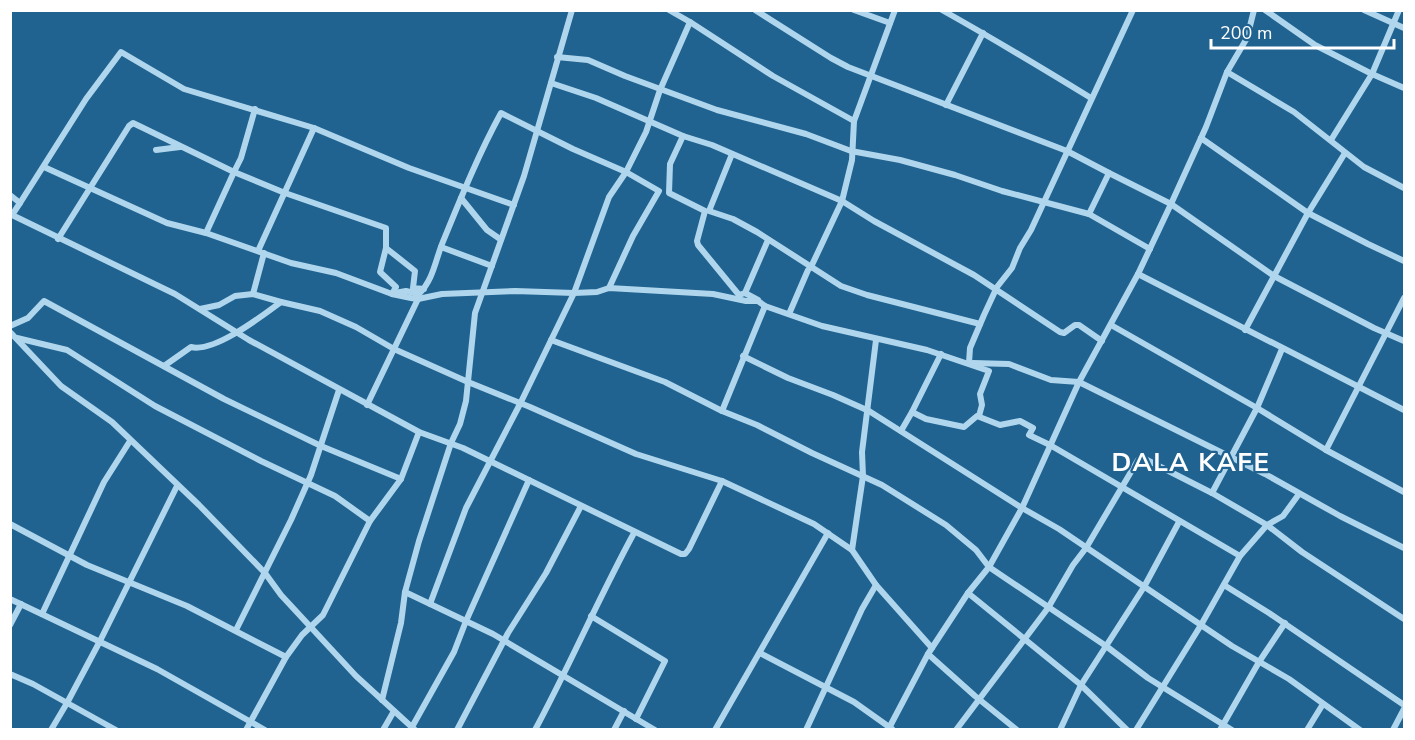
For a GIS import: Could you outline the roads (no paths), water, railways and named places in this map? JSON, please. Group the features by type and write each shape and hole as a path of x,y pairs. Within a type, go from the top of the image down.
{"street":[{"path":"382,700 401,623 405,592 451,444 460,424 468,382 476,313 500,239 514,205 572,10"},
{"path":"669,10 773,76 854,121"},
{"path":"755,10 831,58 871,76 1067,151 1171,204 1274,276 1404,341"},
{"path":"854,10 890,22"},
{"path":"789,314 842,201 852,160 854,121 895,10"},
{"path":"942,10 1091,98"},
{"path":"969,363 970,348 980,324 1031,230 1133,10"},
{"path":"760,653 854,702 890,729 930,651 968,593 989,567 1022,508 1079,382 1138,274 1202,138 1227,72 1247,38 1254,10"},
{"path":"1265,10 1315,45 1404,88"},
{"path":"1364,10 1404,28"},
{"path":"1331,140 1372,74 1399,10"},
{"path":"430,604 466,508 574,292 609,197 626,172 651,120 660,90 690,22"},
{"path":"946,105 983,33"},
{"path":"514,205 465,189 314,128 184,89 121,52 86,99 11,216 175,294 238,333 419,432 491,462 681,554 685,554 722,481"},
{"path":"557,57 588,60 660,90 717,110 806,134 851,151 900,160 1043,203 1089,214 1150,249"},
{"path":"1227,72 1294,112 1364,167 1404,188"},
{"path":"551,83 651,120 683,136 712,145 842,201 974,275 1060,332 1064,333 1075,325 1079,325 1102,341"},
{"path":"206,233 241,158 255,109"},
{"path":"392,294 406,291 419,294 432,276 461,198 501,113 659,190 628,246 609,288"},
{"path":"58,239 133,123 234,172 285,193 386,228 386,248 380,272 396,287 392,294"},
{"path":"253,294 261,252 314,128"},
{"path":"669,194 670,164 683,136"},
{"path":"1202,138 1308,213 1404,261"},
{"path":"156,150 181,146"},
{"path":"1245,330 1308,213 1345,153"},
{"path":"709,211 732,154"},
{"path":"44,167 155,219 206,233 291,263 336,273 392,294 418,299 442,294 597,292 609,288 713,294 746,301 758,301"},
{"path":"1089,214 1109,173"},
{"path":"669,194 733,219 779,245 841,286 867,295 980,324"},
{"path":"669,194 705,211 698,245 739,296 745,293 768,240"},
{"path":"10,195 20,203"},
{"path":"461,198 487,230 500,239"},
{"path":"441,247 492,266"},
{"path":"386,248 415,271 412,288 424,289"},
{"path":"1138,274 1404,410"},
{"path":"745,293 765,306 822,326 940,354 989,371 980,394 982,405 979,416 964,427 926,419 912,412"},
{"path":"200,309 219,304 235,296 253,294 320,312 356,327 394,349 468,382 636,454 722,481 828,532 852,550 876,585 930,651 978,698 1017,729"},
{"path":"1326,450 1404,298"},
{"path":"367,405 418,299"},
{"path":"10,326 28,318 44,301 224,399 321,446 401,479"},
{"path":"164,366 190,347 207,348 238,333 281,302"},
{"path":"722,411 765,306"},
{"path":"1111,325 1326,450 1404,492"},
{"path":"10,332 61,386 112,422 265,573 281,595 356,676 413,728 454,652 529,480"},
{"path":"16,338 68,350 155,406 335,496 370,521"},
{"path":"551,340 665,382 882,485 946,525 976,549 989,567 1106,646 1148,678 1164,686 1222,726 1232,729"},
{"path":"852,550 863,476 862,452 869,411 868,399 876,340"},
{"path":"1212,493 1257,408 1282,349"},
{"path":"901,431 940,354"},
{"path":"743,356 788,378 869,411 1059,529 1202,625 1289,679 1360,729"},
{"path":"969,363 1010,364 1051,380 1079,382 1231,456 1404,548"},
{"path":"236,630 307,484 339,390"},
{"path":"979,416 1000,425 1020,421 1033,428 1029,435 1240,556"},
{"path":"246,729 286,657 302,635 323,615 370,521 401,479 419,432"},
{"path":"42,614 104,482 130,441"},
{"path":"956,729 1048,608 1138,460 1143,458 1212,493 1267,525 1302,552 1404,619"},
{"path":"51,729 100,641 177,486"},
{"path":"1136,729 1202,625 1240,556 1267,525 1283,516 1299,494"},
{"path":"457,729 504,641 546,573 581,506"},
{"path":"1060,729 1081,685 1144,587 1179,522"},
{"path":"10,524 87,565 159,593 286,657"},
{"path":"715,729 828,532"},
{"path":"535,729 564,676 591,616 634,533"},
{"path":"806,729 827,689 862,609 876,585"},
{"path":"1224,585 1285,623 1404,707 1393,729"},
{"path":"405,592 504,641 656,729"},
{"path":"968,593 1081,685 1127,729"},
{"path":"10,599 157,669 265,729"},
{"path":"10,626 21,604"},
{"path":"591,616 665,661 636,718"},
{"path":"1222,726 1259,662 1285,623"},
{"path":"10,674 116,729"},
{"path":"1307,729 1323,704"},
{"path":"383,729 394,711"},
{"path":"614,729 624,711"}],"district":[{"name":"DALA KAFE","path":"1191,462"}]}
